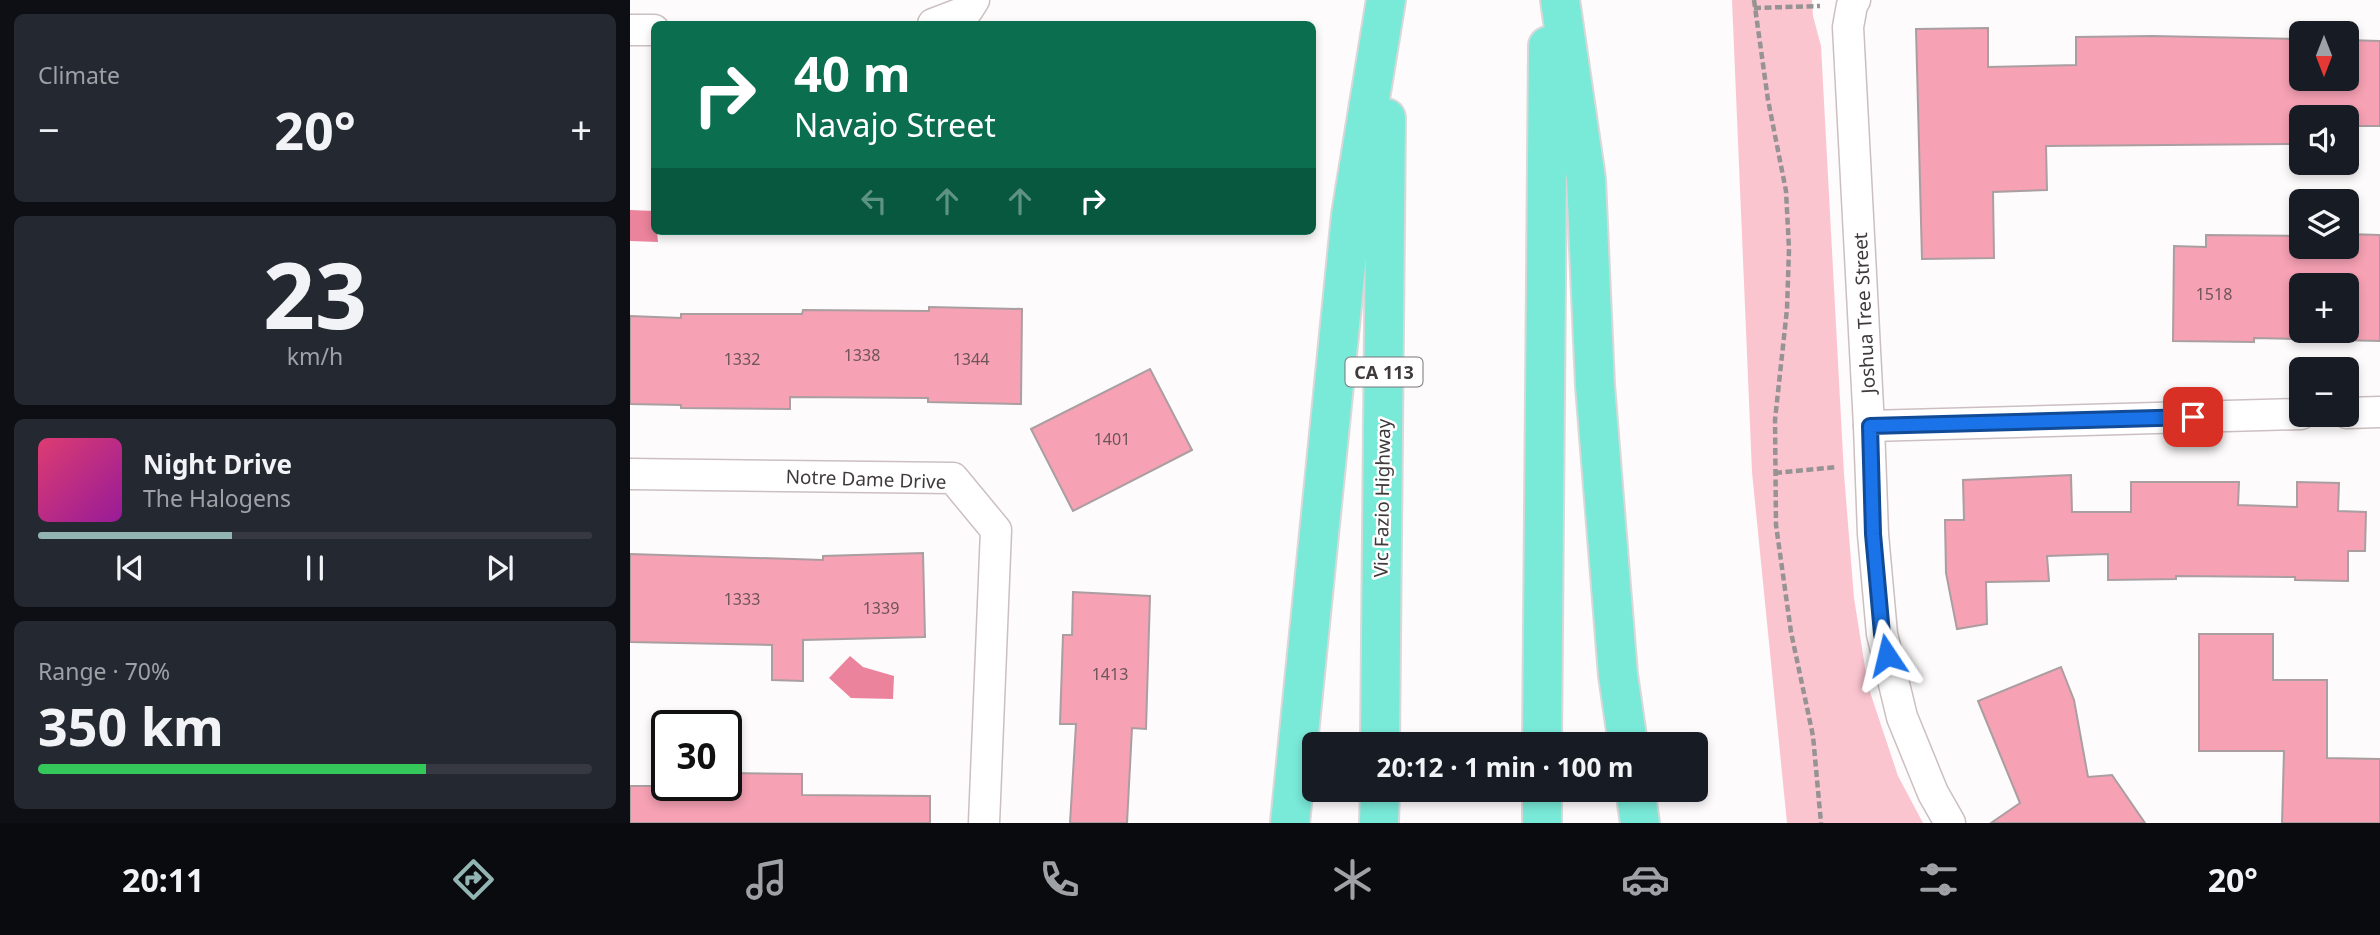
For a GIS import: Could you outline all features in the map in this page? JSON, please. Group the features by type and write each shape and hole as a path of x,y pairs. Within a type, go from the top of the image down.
{"highway":[{"name":"Vic Fazio Highway","path":"1380,732 1387,0"},
{"path":"1290,823 1351,215 1387,0"},
{"path":"1542,732 1548,0"},
{"path":"1560,0 1586,179 1595,385 1618,675 1626,732"},
{"path":"1379,823 1380,802"},
{"path":"1542,802 1542,823"},
{"path":"1637,802 1640,823"}],"street":[{"path":"941,21 967,11 974,0"},
{"name":"Joshua Tree Street","path":"1853,3 1848,27 1870,426 1873,534 1882,634 1902,717 1933,793 1950,823"},
{"path":"630,30 651,30"},
{"path":"2359,413 2380,412"},
{"path":"1870,426 2289,414"},
{"name":"Notre Dame Drive","path":"630,474 953,478 996,530 984,823"}],"path":[{"path":"1754,0 1768,100 1786,191 1789,249 1787,309 1775,420 1776,525 1791,632 1813,736 1821,823"},
{"path":"1754,8 1853,3"},
{"path":"1775,473 1870,464"}],"shaded area":[{"path":"1732,0 1812,0 1821,46 1844,474 1854,598 1868,686 1898,776 1923,823 1787,823 1752,472"},
{"path":"630,210 651,211 651,235 657,235 658,242 630,241"},
{"path":"850,656 863,667 894,676 893,699 851,698 829,678"}],"building":[{"path":"1988,28 1988,67 2076,65 2076,37 2289,39 2289,91 2359,91 2359,40 2380,41 2380,126 2359,126 2359,105 2289,105 2289,144 2046,146 2047,190 1993,192 1994,258 1922,259 1916,29"},
{"path":"2359,234 2380,235 2380,341 2359,340 2359,273 2289,273 2289,339 2254,338 2254,342 2173,341 2174,246 2206,247 2206,235 2289,236 2289,259 2359,259"},
{"path":"929,307 1022,309 1021,404 928,402 928,398 790,397 790,409 681,408 681,405 630,404 630,316 681,318 681,314 802,314 803,310 929,311"},
{"path":"1150,369 1192,450 1073,511 1031,429"},
{"path":"2071,475 2072,512 2131,512 2131,482 2239,482 2238,505 2297,507 2297,482 2339,483 2338,511 2366,512 2365,551 2348,551 2348,581 2295,580 2295,577 2176,576 2176,579 2108,580 2108,554 2047,556 2049,581 1986,582 1987,624 1957,629 1946,573 1945,520 1964,520 1963,480"},
{"path":"923,553 925,637 803,640 803,681 772,680 772,645 630,642 630,554 823,560 823,556"},
{"path":"1073,592 1150,596 1146,729 1132,728 1127,823 1070,823 1076,724 1060,724 1063,635 1072,635"},
{"path":"2199,634 2273,634 2273,680 2327,680 2327,758 2380,759 2380,823 2282,823 2284,751 2199,751"},
{"path":"2061,667 2074,700 2088,777 2112,775 2145,823 1991,823 2020,803 1978,701"},
{"path":"742,773 802,774 802,795 930,796 930,823 630,823 630,786 651,786 651,801 742,801"}],"route":[{"path":"1887,655 1882,634 1873,534 1870,426 2193,417"}]}
